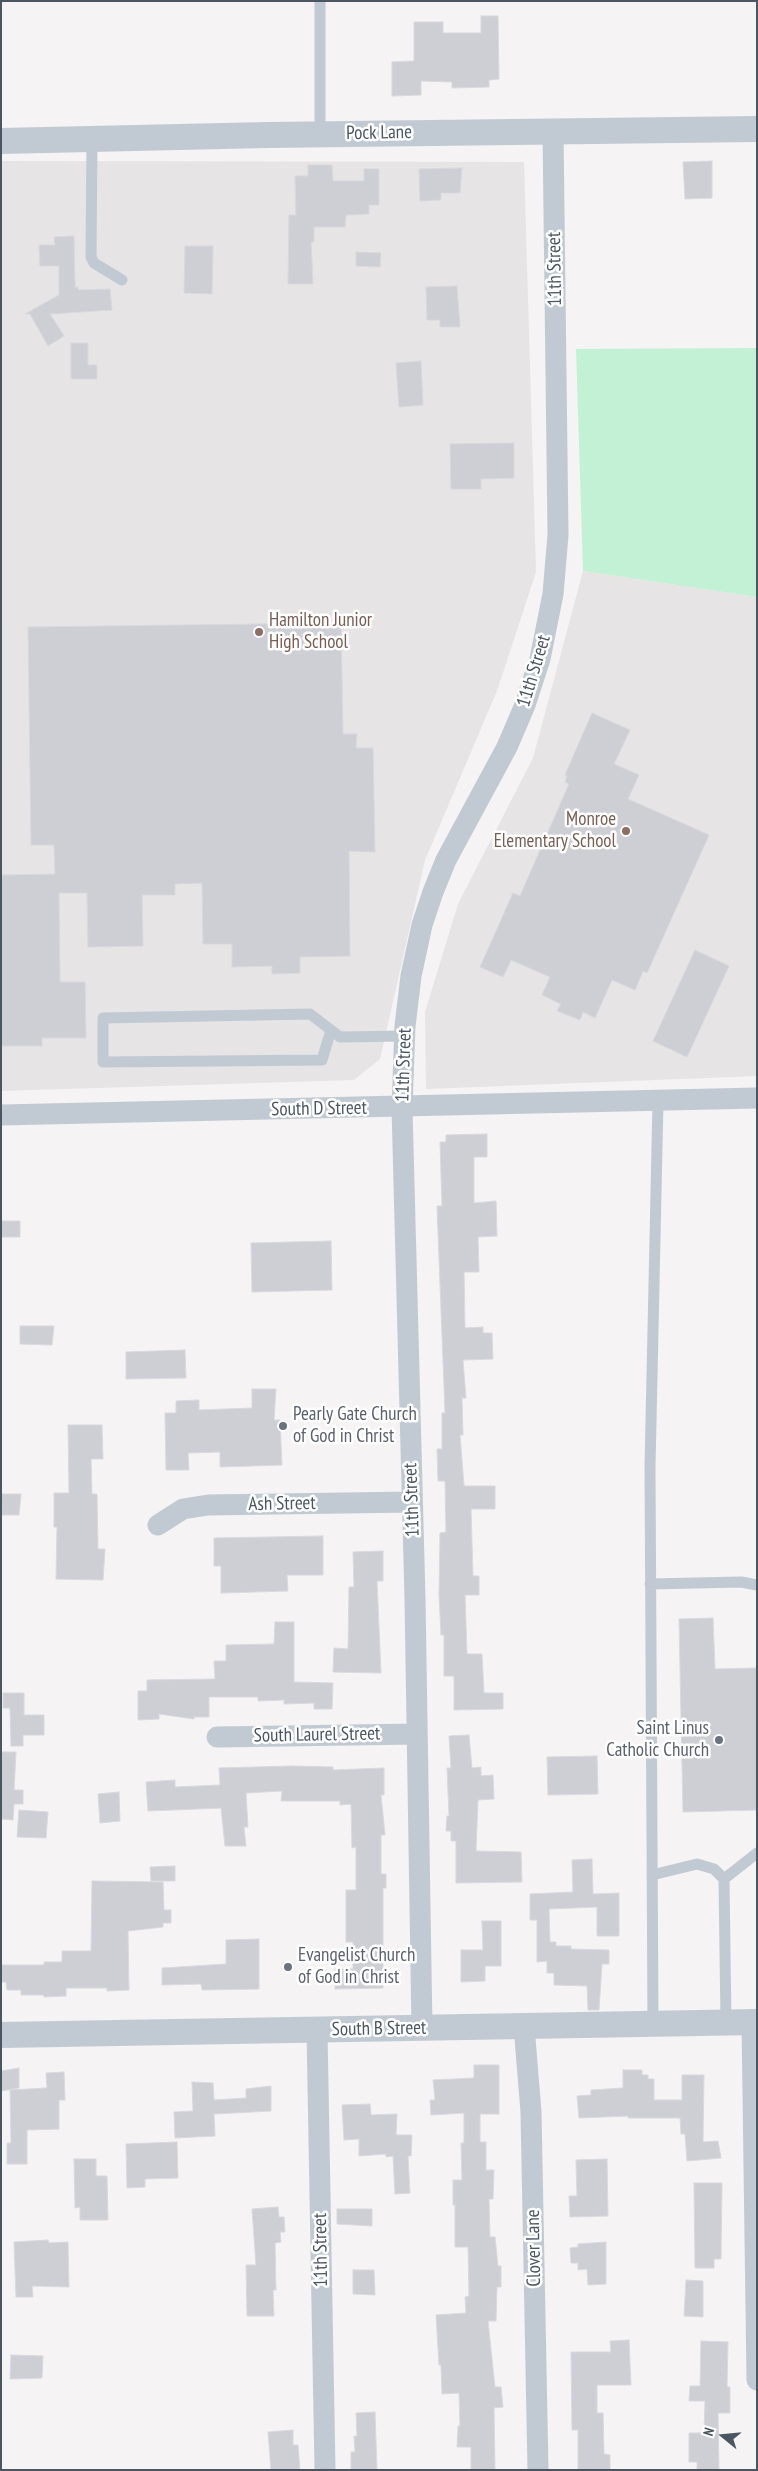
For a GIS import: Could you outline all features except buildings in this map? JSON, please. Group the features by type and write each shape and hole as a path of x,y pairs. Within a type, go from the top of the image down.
{"street":[{"name":"Pock Lane","path":"1,141 320,134 757,128"},
{"name":"11th Street","path":"422,2029 402,1108 405,1036 411,976 422,926 433,892 458,837 507,747 525,705 540,659 553,594 558,516 553,131"},
{"name":"South D Street","path":"1,1115 402,1108 757,1098"},
{"name":"Ash Street","path":"158,1525 183,1509 208,1505 412,1502"},
{"name":"South Laurel Street","path":"217,1738 417,1734"},
{"name":"South B Street","path":"1,2035 317,2031 745,2022"},
{"path":"745,2022 757,2380"},
{"name":"Clover Lane","path":"524,2026 531,2112 538,2470"},
{"name":"11th Street","path":"317,2031 325,2470"}],"lane":[{"path":"320,1 320,134"},
{"path":"92,140 91,257 94,263 122,280"},
{"path":"332,1030 322,1060 103,1062 103,1018 310,1014 332,1030 340,1037 405,1036"},
{"path":"653,2024 650,1467 658,1101"},
{"path":"650,1584 742,1582 757,1585"},
{"path":"724,1879 757,1853"},
{"path":"652,1875 697,1864 714,1870 724,1879 745,2022"}],"shaded area":[{"name":"Hamilton Junior High School","path":"1,161 524,162 536,572 497,691 425,860 380,1059 354,1080 1,1091"},
{"name":"Monroe Elementary School","path":"583,571 757,597 757,1076 426,1089 425,1012 458,904 533,758"}],"green space":[{"path":"757,348 757,597 583,571 576,349"}],"place":[{"name":"Hamilton Junior High School","path":"259,632"},
{"name":"Monroe Elementary School","path":"626,831"},
{"name":"Pearly Gate Church of God in Christ","path":"283,1426"},
{"name":"Saint Linus Catholic Church","path":"719,1740"},
{"name":"Evangelist Church of God in Christ","path":"288,1967"}]}
